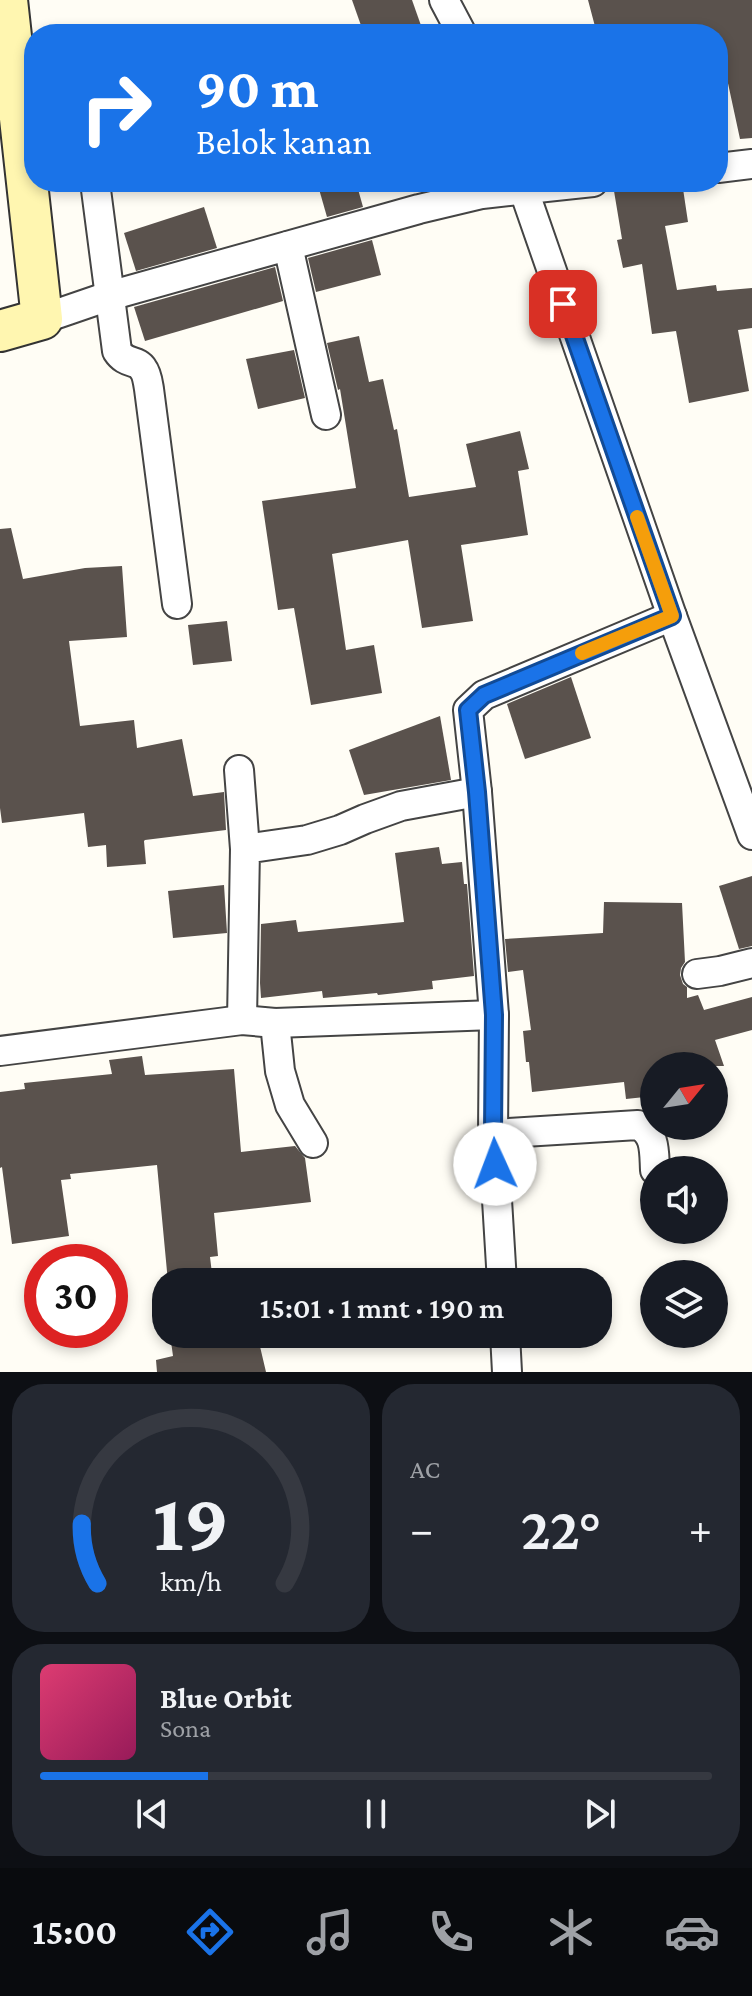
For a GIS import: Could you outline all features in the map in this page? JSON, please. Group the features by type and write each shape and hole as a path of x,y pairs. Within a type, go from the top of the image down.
{"street":[{"path":"7,0 6,63 24,191"},
{"path":"444,0 457,24"},
{"path":"728,167 752,164"},
{"path":"24,192 42,319"},
{"path":"96,192 117,351 124,360 143,367 149,389 177,604"},
{"path":"0,331 109,296 419,209 492,192"},
{"path":"524,192 752,835"},
{"path":"288,246 326,415"},
{"path":"501,1268 493,1134 494,1015 468,710 484,695 672,616"},
{"path":"239,770 245,849 242,1020"},
{"path":"245,849 307,840 401,806 477,792"},
{"path":"697,974 752,963"},
{"path":"0,1051 242,1020 275,1023 494,1015"},
{"path":"275,1023 280,1071 290,1105 313,1143"},
{"path":"493,1134 638,1125 647,1129 653,1140 654,1156"},
{"path":"506,1348 507,1372"}],"building":[{"path":"352,0 412,0 420,24 360,24"},
{"path":"588,0 752,0 752,138 740,139 728,83 728,24 594,24"},
{"path":"320,192 359,192 363,207 327,217"},
{"path":"614,192 684,192 688,222 665,226 677,290 716,285 717,291 752,288 752,328 738,330 749,391 689,403 676,331 652,334 642,264 623,268 617,240 622,239"},
{"path":"204,207 217,248 136,271 124,233"},
{"path":"372,240 381,275 316,292 308,258"},
{"path":"275,267 283,301 145,341 134,307"},
{"path":"359,336 369,382 383,379 394,430 397,429 409,497 476,487 466,444 520,431 529,469 518,471 528,535 461,545 473,621 422,628 408,540 332,554 346,650 374,645 382,693 311,705 294,608 278,610 262,501 356,488 340,389 327,343"},
{"path":"294,350 305,398 258,409 246,359"},
{"path":"11,528 23,579 85,568 122,566 127,637 69,641 80,726 134,720 137,748 182,739 193,796 224,792 226,830 145,840 146,864 107,867 106,845 88,847 84,813 2,823 0,529"},
{"path":"227,621 232,661 193,665 188,625"},
{"path":"571,677 591,738 525,759 507,704"},
{"path":"440,716 451,780 364,795 349,750"},
{"path":"439,847 442,864 462,862 464,884 467,884 474,976 432,981 433,989 378,995 323,998 322,991 261,998 261,924 296,920 298,932 404,922 395,853"},
{"path":"752,876 752,946 739,949 719,886"},
{"path":"224,885 227,933 173,938 168,891"},
{"path":"604,902 682,903 685,962 680,975 687,987 687,998 698,995 704,1010 752,997 752,1030 715,1040 719,1052 640,1052 640,1098 626,1099 624,1082 532,1092 523,1031 531,1030 523,970 508,972 505,939 603,933"},
{"path":"142,1056 145,1075 234,1069 241,1152 295,1146 305,1158 311,1202 214,1213 218,1256 210,1257 211,1268 167,1268 157,1165 70,1174 71,1179 61,1180 69,1236 12,1244 0,1168 0,1092 25,1089 24,1083 112,1074 109,1060"},
{"path":"172,1348 260,1348 266,1372 157,1372 156,1360 173,1356"}],"slow traffic":[{"path":"582,653 672,616 637,517"}],"route":[{"path":"495,1164 494,1015 468,710 484,695 672,616 563,304"}]}
